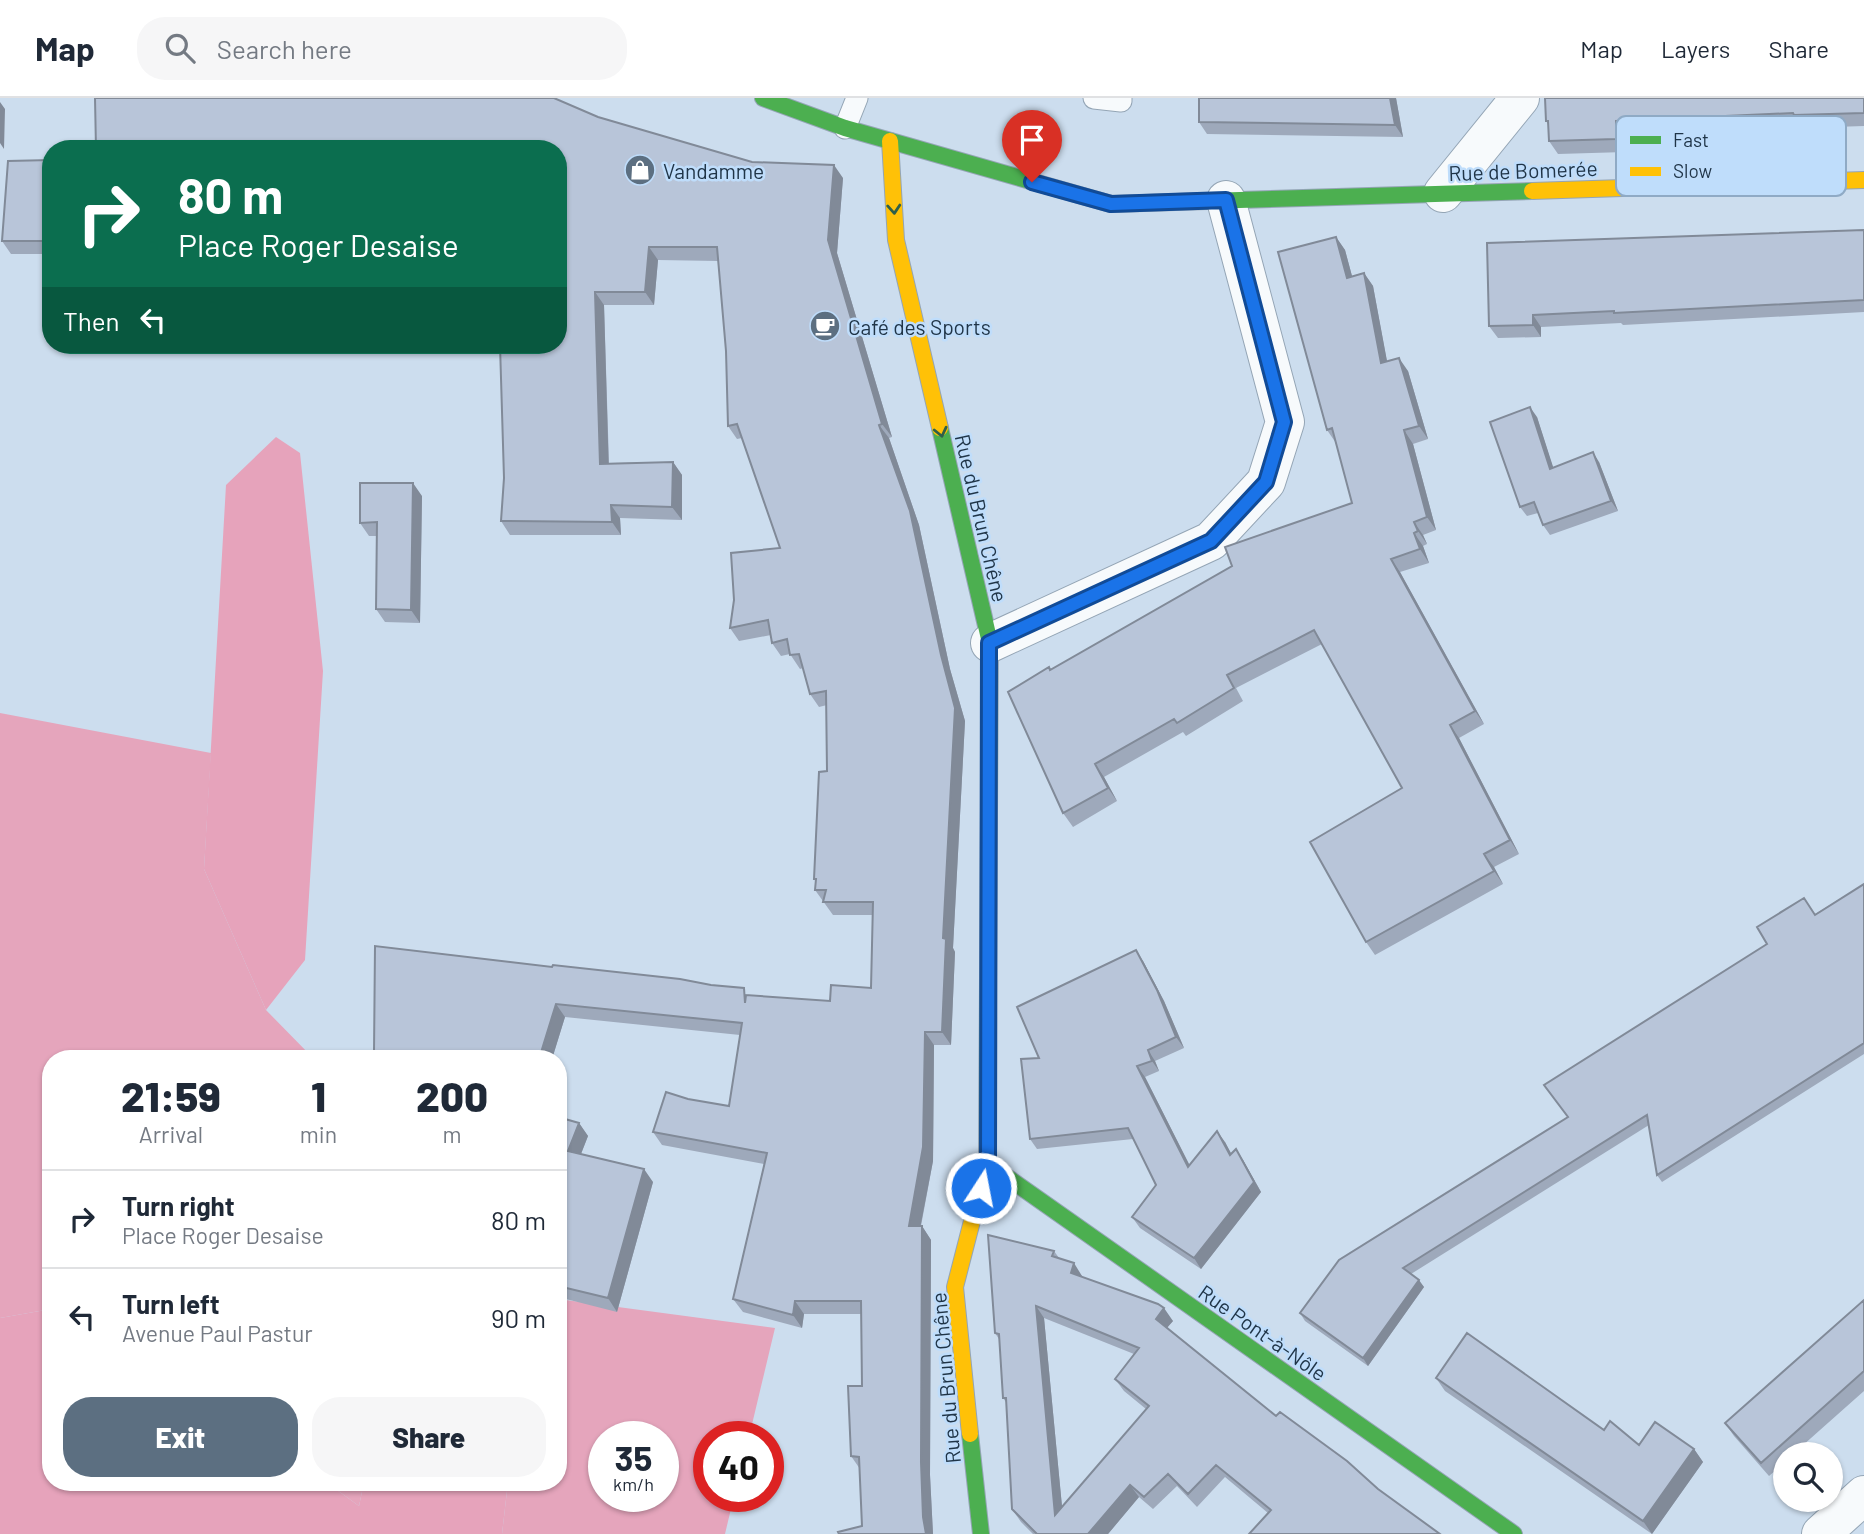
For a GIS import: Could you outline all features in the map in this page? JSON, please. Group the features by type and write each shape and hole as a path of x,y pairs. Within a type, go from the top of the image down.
{"street":[{"name":"Rue de Bomerée","path":"763,98 845,128 1111,204 1616,188"},
{"path":"1443,193 1520,98"},
{"name":"Rue du Brun Chêne","path":"890,141 897,240 989,643 988,1163 955,1287 981,1534"},
{"name":"Rue de Bomerée","path":"1846,181 1864,180"},
{"path":"989,643 1211,541 1266,482 1284,422 1226,200"},
{"name":"Rue Pont-à-Nôle","path":"988,1163 1514,1534"},
{"path":"1821,1534 1864,1495"}],"lane":[{"path":"845,128 856,98"},
{"path":"1094,98 1121,102 1121,98"}],"shaded area":[{"path":"276,437 300,453 323,671 305,960 266,1010 204,869 226,485"},
{"path":"0,713 211,753 204,869 266,1010 305,1050 42,1050 42,1311 0,1318"},
{"path":"567,1300 775,1328 753,1421 693,1421 693,1512 730,1512 725,1534 502,1534 507,1491 567,1491"},
{"path":"42,1311 42,1491 338,1491 359,1506 362,1491 507,1491 502,1534 0,1534 0,1318"},
{"path":"338,1491 362,1491 359,1506"}],"building":[{"path":"95,98 554,98 598,117 752,162 834,165 828,240 882,424 879,425 910,511 955,708 943,938 946,939 942,1032 925,1032 923,1147 909,1226 922,1226 921,1462 926,1534 838,1532 862,1526 859,1457 851,1456 848,1386 862,1386 861,1301 795,1301 793,1315 733,1299 767,1153 653,1132 666,1092 729,1106 742,1023 556,1004 542,1050 374,1050 375,946 744,988 745,1003 746,995 830,1001 831,985 871,988 873,902 823,902 826,890 815,890 819,772 827,771 826,691 810,694 799,654 790,655 787,639 772,643 768,620 730,628 734,600 731,553 780,548 737,424 728,426 726,351 717,247 649,247 645,292 595,292 600,464 673,462 672,507 611,505 612,522 501,521 504,478 500,354 567,354 567,140 96,140"},
{"path":"1199,98 1390,98 1395,125 1199,122"},
{"path":"1545,98 1864,98 1864,113 1616,116 1616,139 1549,141"},
{"path":"42,160 42,241 2,241 8,161"},
{"path":"1864,230 1864,300 1533,315 1533,325 1489,326 1487,243"},
{"path":"1336,237 1347,278 1364,273 1381,363 1399,358 1419,426 1404,430 1427,517 1414,522 1418,531 1414,533 1420,549 1391,559 1475,711 1450,725 1510,840 1484,854 1494,871 1366,942 1310,842 1402,788 1314,630 1227,675 1234,688 1177,723 1174,719 1095,764 1108,788 1063,813 1008,692 1232,566 1225,547 1352,503 1332,428 1327,430 1278,252"},
{"path":"1530,407 1550,469 1593,452 1611,501 1543,525 1534,502 1520,507 1490,422"},
{"path":"360,483 413,483 411,610 376,609 377,522 360,523"},
{"path":"1864,884 1864,1043 1657,1175 1647,1115 1403,1268 1419,1280 1363,1358 1300,1313 1339,1260 1568,1117 1544,1085 1767,944 1757,927 1804,898 1815,915"},
{"path":"1136,950 1157,990 1176,1037 1148,1050 1152,1061 1137,1066 1188,1167 1217,1131 1230,1155 1236,1149 1254,1182 1194,1258 1132,1217 1156,1185 1128,1128 1030,1139 1021,1059 1039,1058 1017,1007"},
{"path":"567,1120 579,1123 568,1151 644,1169 608,1298 567,1288"},
{"path":"988,1235 1054,1251 1052,1256 1074,1263 1071,1273 1164,1308 1156,1319 1276,1416 1280,1412 1440,1534 1249,1534 1271,1510 1216,1465 1188,1494 1168,1474 1144,1497 1130,1485 1088,1534 1037,1534 1012,1509 1006,1398 1003,1398 999,1334 995,1333","holes":["1036,1306 1139,1348 1115,1379 1149,1406 1055,1515"]},
{"path":"1864,1300 1864,1371 1785,1442 1773,1442 1773,1452 1761,1463 1725,1423"},
{"path":"1467,1333 1604,1430 1610,1421 1639,1445 1655,1422 1694,1449 1643,1521 1436,1378"}],"traffic: fast":[{"path":"763,98 845,128 1111,204 1532,191"},
{"path":"940,428 990,643 987,1146"},
{"path":"987,1163 1514,1534"},
{"path":"970,1434 981,1534"}],"traffic: slow":[{"path":"890,141 896,240 940,428"},
{"path":"1846,181 1864,180"},
{"path":"1532,191 1616,188"},
{"path":"970,1434 955,1287 987,1163 987,1146"}],"place":[{"name":"Vandamme","path":"640,170"},
{"name":"Café des Sports","path":"825,326"}],"route":[{"path":"981,1188 988,1163 989,643 1211,541 1266,482 1284,422 1226,200 1111,204 1032,182"}]}
